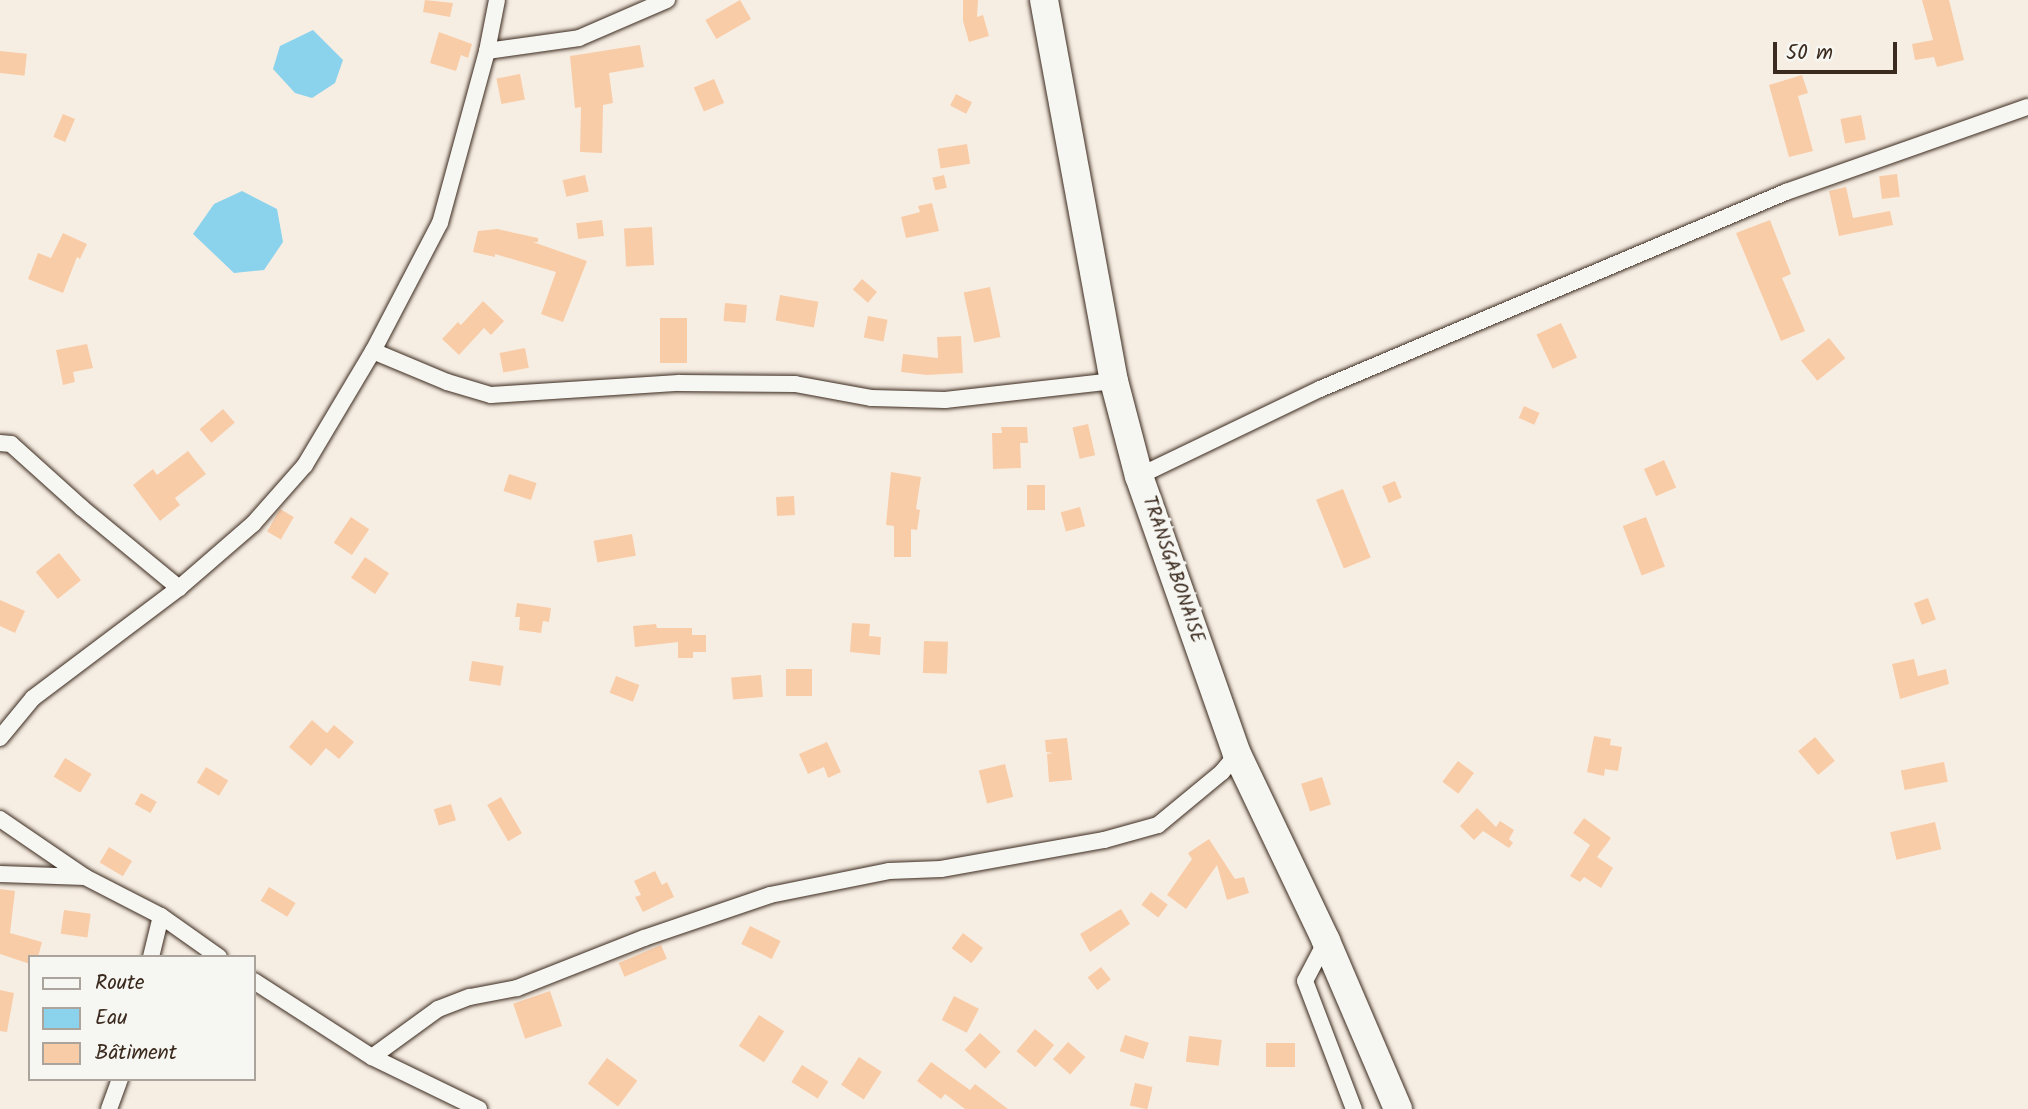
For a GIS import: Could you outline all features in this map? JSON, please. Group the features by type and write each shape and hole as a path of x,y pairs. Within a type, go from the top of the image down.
{"highway":[{"name":"TRANSGABONAISE","path":"1044,0 1114,382 1139,476 1237,754 1325,941 1398,1109"}],"street":[{"path":"0,738 33,698 179,588 253,524 305,465 373,351 440,223 487,51 497,0"},
{"path":"487,51 579,38 667,0"},
{"path":"1139,476 1320,389 1786,192 2028,107"},
{"path":"373,351 447,382 491,395 679,383 795,384 871,398 945,400 1114,382"},
{"path":"0,443 11,444 82,508 179,588"},
{"path":"372,1057 438,1009 470,997 517,988 644,938 770,895 889,872 941,869 1093,842 1158,825 1222,772 1237,754"},
{"path":"0,819 85,877 161,916 216,955"},
{"path":"0,874 85,877"},
{"path":"151,955 161,916"},
{"path":"1325,941 1305,981 1353,1109"},
{"path":"256,982 372,1057 479,1109"},
{"path":"109,1109 119,1081"}],"water":[{"path":"313,30 343,60 335,83 312,98 295,93 273,69 280,46"},
{"path":"242,191 277,209 283,242 264,270 234,273 193,234 214,204"}],"building":[{"path":"425,0 453,3 450,17 423,12"},
{"path":"740,0 751,19 716,39 705,20"},
{"path":"963,0 978,0 977,17 983,15 989,36 969,42 963,21"},
{"path":"1922,0 1949,0 1964,60 1937,67 1934,57 1915,60 1912,44 1933,40"},
{"path":"439,32 472,44 468,58 461,55 456,71 430,63"},
{"path":"640,45 644,67 609,73 613,103 603,105 602,153 580,152 581,107 575,108 570,56"},
{"path":"0,51 27,54 25,76 0,73"},
{"path":"520,74 525,100 501,104 496,79"},
{"path":"1802,75 1808,93 1798,96 1813,151 1789,157 1769,85"},
{"path":"714,79 724,103 704,112 694,88"},
{"path":"956,94 972,102 966,114 950,106"},
{"path":"63,114 75,119 65,142 53,137"},
{"path":"1861,115 1866,140 1845,144 1840,119"},
{"path":"967,144 970,164 940,168 937,149"},
{"path":"1897,174 1900,197 1882,199 1879,176"},
{"path":"585,175 589,192 566,197 563,180"},
{"path":"944,175 947,188 935,190 932,178"},
{"path":"1846,187 1853,218 1890,211 1893,225 1839,236 1829,191"},
{"path":"932,203 939,231 906,238 901,217 920,212 918,206"},
{"path":"602,220 604,236 578,239 576,223"},
{"path":"1770,220 1791,274 1782,278 1805,331 1781,341 1736,233"},
{"path":"652,227 654,265 626,266 624,228"},
{"path":"497,229 538,238 538,242 533,242 587,261 563,322 541,314 556,272 495,254 495,257 473,252 478,231"},
{"path":"63,233 87,244 80,259 77,257 63,293 28,279 38,253 51,258"},
{"path":"862,279 877,292 868,303 853,290"},
{"path":"990,287 1001,337 974,342 964,293"},
{"path":"780,295 818,302 814,327 775,321"},
{"path":"483,301 504,321 491,335 484,328 459,355 442,339 458,322 461,325"},
{"path":"725,303 747,305 745,323 723,321"},
{"path":"868,316 888,320 883,341 864,338"},
{"path":"660,318 687,318 687,363 660,363"},
{"path":"1561,323 1577,357 1553,369 1537,334"},
{"path":"961,336 963,373 927,375 901,372 903,354 938,358 937,337"},
{"path":"1829,338 1845,358 1817,381 1801,361"},
{"path":"87,344 93,368 73,372 75,382 63,385 56,350"},
{"path":"525,348 529,368 503,373 499,353"},
{"path":"1524,406 1540,413 1534,425 1519,418"},
{"path":"223,409 235,423 211,443 200,429"},
{"path":"1088,424 1095,455 1080,459 1072,428"},
{"path":"1001,427 1027,427 1028,443 1020,443 1021,468 993,469 992,433 1002,433"},
{"path":"188,451 206,474 175,498 180,505 160,521 133,485 153,469 157,475"},
{"path":"1664,460 1676,487 1656,496 1644,469"},
{"path":"891,472 921,477 916,509 920,510 917,530 911,529 911,557 894,557 894,526 886,525"},
{"path":"509,474 537,483 531,500 503,491"},
{"path":"1395,481 1402,498 1389,503 1382,486"},
{"path":"1027,485 1045,485 1045,510 1027,510"},
{"path":"1343,489 1371,558 1344,568 1316,500"},
{"path":"794,496 795,515 777,516 776,497"},
{"path":"1080,507 1085,526 1066,531 1061,512"},
{"path":"280,509 294,517 281,540 267,532"},
{"path":"351,517 369,529 352,555 334,543"},
{"path":"1646,517 1665,566 1642,575 1623,526"},
{"path":"632,534 636,556 597,562 594,541"},
{"path":"59,553 81,580 58,599 36,572"},
{"path":"365,557 389,573 375,594 351,578"},
{"path":"1928,598 1936,620 1922,625 1914,603"},
{"path":"0,600 25,611 15,633 0,626"},
{"path":"517,603 551,608 549,622 543,621 541,633 519,630 520,617 515,617"},
{"path":"852,623 870,624 869,636 881,637 880,655 850,652"},
{"path":"656,624 657,628 692,628 692,635 706,635 706,652 693,652 693,658 678,658 678,642 635,647 633,626"},
{"path":"924,641 948,642 947,674 923,673"},
{"path":"1914,659 1918,676 1946,669 1949,684 1900,699 1892,664"},
{"path":"472,661 504,666 500,686 469,681"},
{"path":"786,669 812,669 812,696 786,696"},
{"path":"761,675 763,697 733,700 731,678"},
{"path":"616,676 639,685 633,702 610,693"},
{"path":"312,720 327,733 334,725 354,742 339,759 326,748 311,766 289,747"},
{"path":"1594,736 1611,739 1610,745 1622,747 1618,771 1605,769 1604,776 1587,772"},
{"path":"1815,737 1835,761 1818,775 1798,751"},
{"path":"1067,738 1072,780 1049,782 1047,754 1053,753 1046,752 1045,740"},
{"path":"827,742 841,772 828,778 824,767 808,774 799,754"},
{"path":"65,758 92,774 80,793 54,777"},
{"path":"1458,761 1474,773 1458,794 1442,782"},
{"path":"1944,762 1948,782 1905,790 1901,770"},
{"path":"1005,764 1013,797 987,804 979,771"},
{"path":"206,767 228,780 219,796 197,782"},
{"path":"1322,777 1331,805 1310,811 1301,784"},
{"path":"141,793 157,802 150,813 135,804"},
{"path":"501,797 522,833 508,841 487,805"},
{"path":"451,804 456,820 439,826 434,809"},
{"path":"1477,808 1496,827 1500,821 1514,830 1509,839 1513,843 1509,848 1483,831 1474,840 1460,826"},
{"path":"1584,818 1611,838 1597,857 1613,868 1601,888 1584,877 1580,882 1570,876 1590,845 1573,833"},
{"path":"1935,822 1941,849 1896,860 1890,832"},
{"path":"1209,839 1235,879 1244,877 1249,893 1227,900 1217,865 1186,909 1167,895 1192,859 1188,853"},
{"path":"109,847 132,861 123,876 100,862"},
{"path":"655,871 662,885 667,882 674,897 643,912 635,897 641,895 634,881"},
{"path":"269,887 296,903 287,917 261,901"},
{"path":"0,889 15,891 10,933 42,942 39,955 28,955 28,963 0,954"},
{"path":"1151,892 1168,905 1158,917 1141,905"},
{"path":"1121,909 1130,924 1090,952 1080,934"},
{"path":"64,910 91,914 87,938 61,934"},
{"path":"750,926 781,941 772,959 741,944"},
{"path":"963,933 983,948 972,963 952,948"},
{"path":"661,945 667,959 625,977 619,963"},
{"path":"1101,967 1111,980 1097,990 1088,977"},
{"path":"0,990 14,993 7,1032 0,1031"},
{"path":"550,991 562,1026 525,1039 513,1004"},
{"path":"954,996 979,1009 967,1033 942,1020"},
{"path":"759,1015 784,1031 764,1062 739,1046"},
{"path":"1035,1029 1054,1045 1036,1067 1016,1051"},
{"path":"980,1033 1001,1052 985,1069 965,1050"},
{"path":"1125,1035 1149,1043 1144,1059 1120,1051"},
{"path":"1189,1036 1222,1040 1219,1066 1186,1062"},
{"path":"1068,1042 1085,1057 1070,1074 1053,1059"},
{"path":"1266,1043 1295,1043 1295,1067 1266,1067"},
{"path":"859,1057 882,1072 864,1099 841,1085"},
{"path":"607,1058 637,1081 618,1106 588,1084"},
{"path":"931,1062 970,1090 975,1084 1008,1109 965,1109 945,1094 941,1099 917,1081"},
{"path":"802,1065 828,1081 818,1098 791,1082"},
{"path":"1135,1083 1153,1087 1147,1109 1130,1105"}]}
